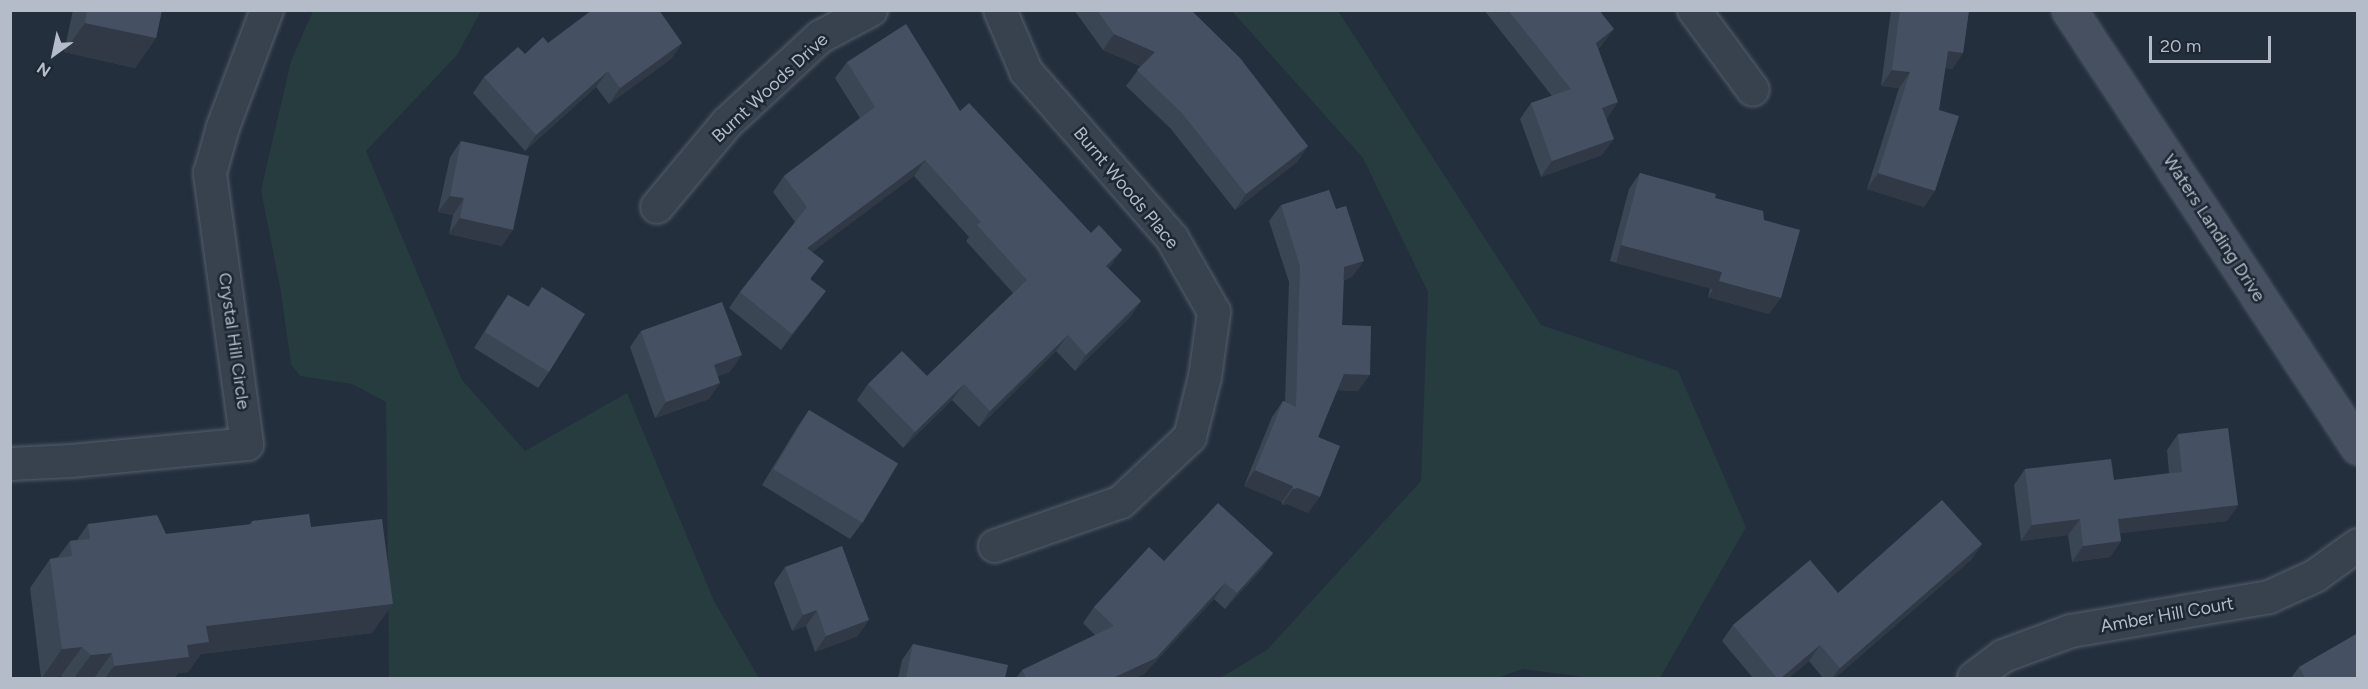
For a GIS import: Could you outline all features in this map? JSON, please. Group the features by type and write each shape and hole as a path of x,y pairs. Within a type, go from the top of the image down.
{"street":[{"name":"Crystal Hill Circle","path":"10,464 72,461 247,444 210,173 223,127 267,10"},
{"name":"Burnt Woods Drive","path":"657,207 727,123 820,37 871,10"},
{"name":"Burnt Woods Place","path":"995,546 1121,502 1190,436 1205,377 1214,312 1172,238 1026,71 1000,10"},
{"path":"1694,10 1753,90"},
{"name":"Waters Landing Drive","path":"2069,10 2358,447"},
{"name":"Amber Hill Court","path":"1974,678 2002,656 2071,631 2270,597 2314,576 2358,545"}],"green space":[{"path":"313,11 481,11 457,55 366,151 462,380 525,451 627,393 714,601 759,678 389,678 386,402 352,384 300,376 291,364 281,292 261,190 291,61"},
{"path":"1232,11 1338,11 1541,325 1678,371 1746,527 1660,678 1593,678 1523,669 1497,678 1220,678 1267,650 1421,481 1428,292 1363,158"}],"building":[{"path":"87,10 162,10 156,38 85,23"},
{"path":"592,10 659,10 682,43 620,88 608,71 536,135 484,77 518,47 525,54 543,37 548,43"},
{"path":"1097,10 1191,10 1240,58 1308,146 1246,194 1182,113 1137,70 1155,52 1114,34"},
{"path":"1508,10 1599,10 1614,29 1596,43 1618,102 1602,108 1614,139 1552,161 1531,103 1571,89"},
{"path":"1900,10 1969,10 1963,53 1948,51 1939,110 1959,116 1935,191 1878,173 1910,72 1892,70"},
{"path":"906,24 960,111 969,103 1091,233 1099,225 1122,250 1106,266 1141,301 1086,355 1068,335 990,411 964,384 915,432 868,384 902,351 927,376 1027,280 977,225 981,222 925,160 807,248 824,261 810,279 826,291 792,334 740,292 807,207 784,176 875,107 847,62"},
{"path":"461,141 529,156 513,230 460,218 464,198 450,196"},
{"path":"1640,173 1716,194 1715,198 1763,211 1764,220 1800,230 1781,298 1719,281 1722,272 1621,245"},
{"path":"1329,190 1336,209 1346,206 1364,261 1344,267 1342,325 1371,326 1370,375 1344,374 1318,437 1340,446 1320,497 1298,488 1293,489 1293,486 1255,470 1283,401 1296,407 1300,266 1281,205"},
{"path":"542,287 585,314 549,372 485,332 508,295 529,307"},
{"path":"722,302 742,355 714,365 720,383 666,402 641,331"},
{"path":"809,410 898,464 863,523 773,469"},
{"path":"2228,428 2238,505 2118,519 2121,541 2083,546 2080,519 2032,525 2025,469 2111,459 2114,480 2182,472 2178,434"},
{"path":"1942,500 1982,544 1840,668 1820,645 1781,678 1777,678 1733,625 1810,560 1838,593"},
{"path":"1218,503 1273,553 1237,593 1225,583 1156,658 1113,678 1026,678 1022,670 1114,626 1094,607 1149,547 1164,561"},
{"path":"309,514 311,527 382,519 393,604 206,626 209,642 187,645 189,657 114,666 112,653 91,655 82,647 62,649 50,559 72,556 70,541 90,539 88,524 157,515 166,534 252,524 252,521"},
{"path":"842,546 869,620 826,636 817,610 803,615 785,567"},
{"path":"2358,633 2358,678 2305,678 2299,667"},
{"path":"913,644 1008,665 1005,678 906,678"}]}
